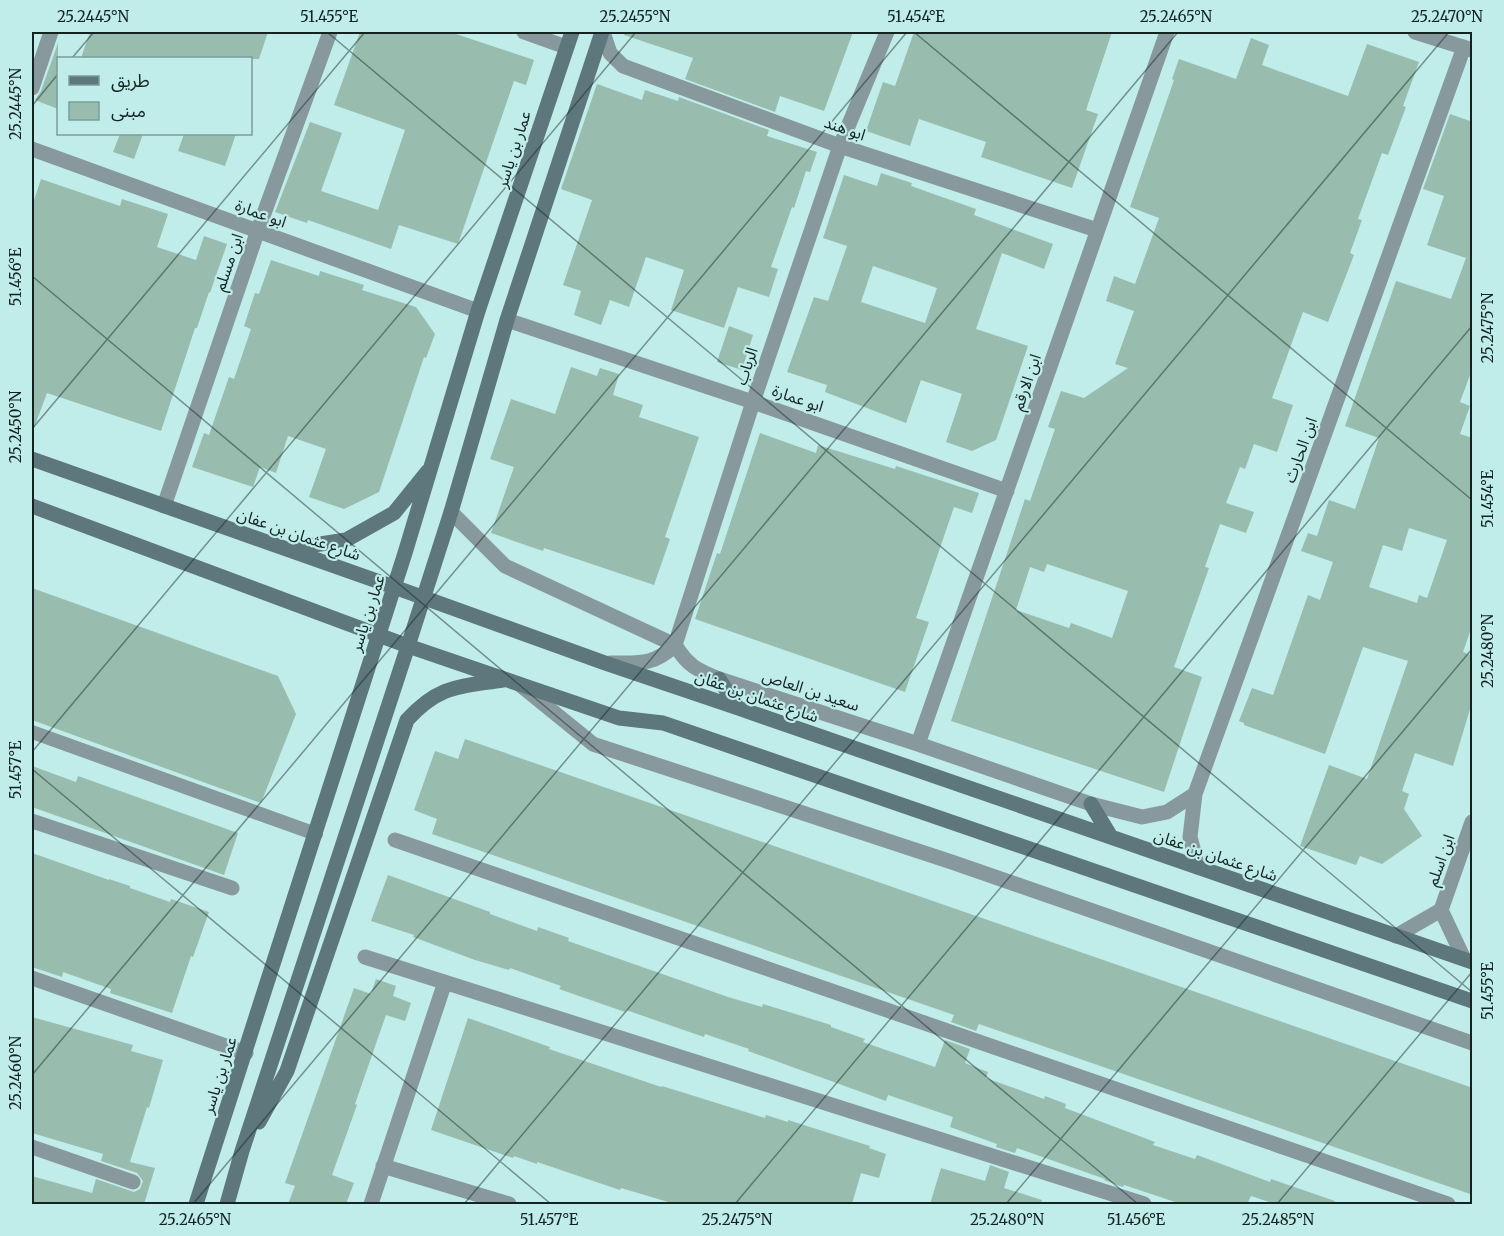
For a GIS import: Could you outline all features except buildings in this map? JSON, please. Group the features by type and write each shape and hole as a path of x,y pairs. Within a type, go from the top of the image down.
{"street":[{"path":"32,88 51,32"},
{"name":"ابن مسلم","path":"164,506 258,230 330,32"},
{"path":"524,32 566,47"},
{"name":"عمار بن ياسر","path":"196,1204 433,464 478,311 572,32"},
{"path":"227,1204 242,1151 451,512 507,320 602,32"},
{"name":"ابو هند","path":"602,32 610,53 623,66 840,146 1097,230"},
{"name":"الرباب","path":"675,645 753,402 840,146 887,32"},
{"name":"ابن الارقم","path":"918,744 1167,32"},
{"path":"1415,32 1468,49"},
{"name":"ابن الحارث","path":"1198,867 1190,837 1195,794 1468,49"},
{"name":"ابو عمارة","path":"32,149 478,311"},
{"name":"ابو عمارة","path":"507,320 753,402 1007,491"},
{"name":"شارع عثمان بن عفان","path":"32,459 605,663 1468,961"},
{"path":"287,549 346,540 394,513 433,464"},
{"path":"32,506 408,646 512,682 619,718 663,723 1473,1001"},
{"name":"سعيد بن العاص","path":"451,512 505,566 675,645 695,670 1091,804 1142,817 1167,812 1195,794"},
{"path":"605,663 646,663 662,657 675,645"},
{"path":"719,679 738,708"},
{"path":"242,1151 287,1071 407,720 422,704 447,689 512,682 593,744 952,862 1473,1043"},
{"path":"1091,804 1111,837"},
{"path":"32,821 232,888"},
{"name":"ابن اسلم","path":"1396,936 1441,910 1473,822"},
{"path":"395,840 1448,1204"},
{"name":"ابن اسلم","path":"1441,910 1468,961"},
{"path":"365,957 1144,1204"},
{"path":"32,978 246,1053"},
{"path":"371,1204 445,982"},
{"path":"32,1147 133,1182"},
{"path":"383,1166 509,1204"}],"lane":[{"path":"32,732 315,834"}]}
